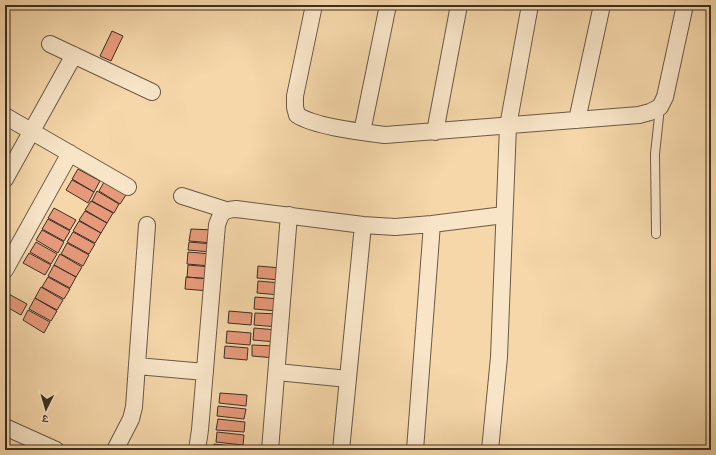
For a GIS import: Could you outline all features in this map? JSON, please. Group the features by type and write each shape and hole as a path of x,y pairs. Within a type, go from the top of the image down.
{"street":[{"path":"314,5 295,96 297,115 306,121 385,135 508,126 650,112 660,107 665,97 685,5"},
{"path":"362,132 388,5"},
{"path":"435,132 459,5"},
{"path":"490,450 499,357 508,126 530,5"},
{"path":"577,120 602,5"},
{"path":"50,44 152,92"},
{"path":"5,178 74,55"},
{"path":"5,116 128,187"},
{"path":"5,270 70,153"},
{"path":"182,196 226,210 236,209 363,225 396,227 504,215"},
{"path":"197,450 200,430 217,225 220,215 226,210"},
{"path":"270,450 289,216"},
{"path":"115,450 131,419 134,407 147,224"},
{"path":"415,450 432,224"},
{"path":"341,450 363,225"},
{"path":"137,366 205,372"},
{"path":"277,372 348,379"},
{"path":"5,427 56,450"}],"lane":[{"path":"656,234 654,154 660,107"}],"building":[{"path":"112,31 123,36 111,61 100,56"},
{"path":"78,169 100,181 94,192 72,179"},
{"path":"72,180 94,192 88,203 66,190"},
{"path":"104,182 126,195 120,204 99,191"},
{"path":"97,191 119,204 114,213 92,201"},
{"path":"91,201 113,213 107,223 85,210"},
{"path":"54,208 76,220 70,230 48,218"},
{"path":"85,211 107,223 101,233 79,220"},
{"path":"48,219 70,231 64,241 42,229"},
{"path":"79,221 101,233 95,243 73,231"},
{"path":"191,229 214,230 213,243 189,241"},
{"path":"42,230 64,242 58,253 36,240"},
{"path":"73,232 95,244 89,254 67,242"},
{"path":"36,242 57,254 51,264 30,252"},
{"path":"189,242 212,244 211,252 188,250"},
{"path":"67,243 89,255 83,266 61,254"},
{"path":"188,252 211,254 211,266 187,264"},
{"path":"29,253 51,265 45,275 23,263"},
{"path":"60,254 82,267 76,277 54,265"},
{"path":"54,265 76,277 70,288 48,276"},
{"path":"188,265 211,267 210,279 187,277"},
{"path":"258,266 281,268 280,280 257,278"},
{"path":"48,277 70,289 64,299 42,287"},
{"path":"186,277 210,279 209,291 185,289"},
{"path":"258,281 281,283 280,295 257,293"},
{"path":"41,287 63,300 57,310 35,298"},
{"path":"5,292 27,304 21,315 5,306"},
{"path":"255,297 279,299 278,311 254,309"},
{"path":"35,298 57,311 51,321 29,309"},
{"path":"28,310 50,322 44,333 23,320"},
{"path":"229,311 252,313 251,325 228,323"},
{"path":"255,313 278,314 278,327 254,325"},
{"path":"254,328 277,330 276,342 253,340"},
{"path":"227,331 251,333 250,345 226,343"},
{"path":"252,345 276,346 275,358 252,356"},
{"path":"225,346 248,348 247,360 224,358"},
{"path":"220,393 247,395 246,406 219,403"},
{"path":"218,406 246,409 244,419 217,416"},
{"path":"218,419 245,422 244,432 216,430"},
{"path":"217,432 244,435 243,445 216,442"},
{"path":"214,444 241,447 241,450 214,450"}]}
